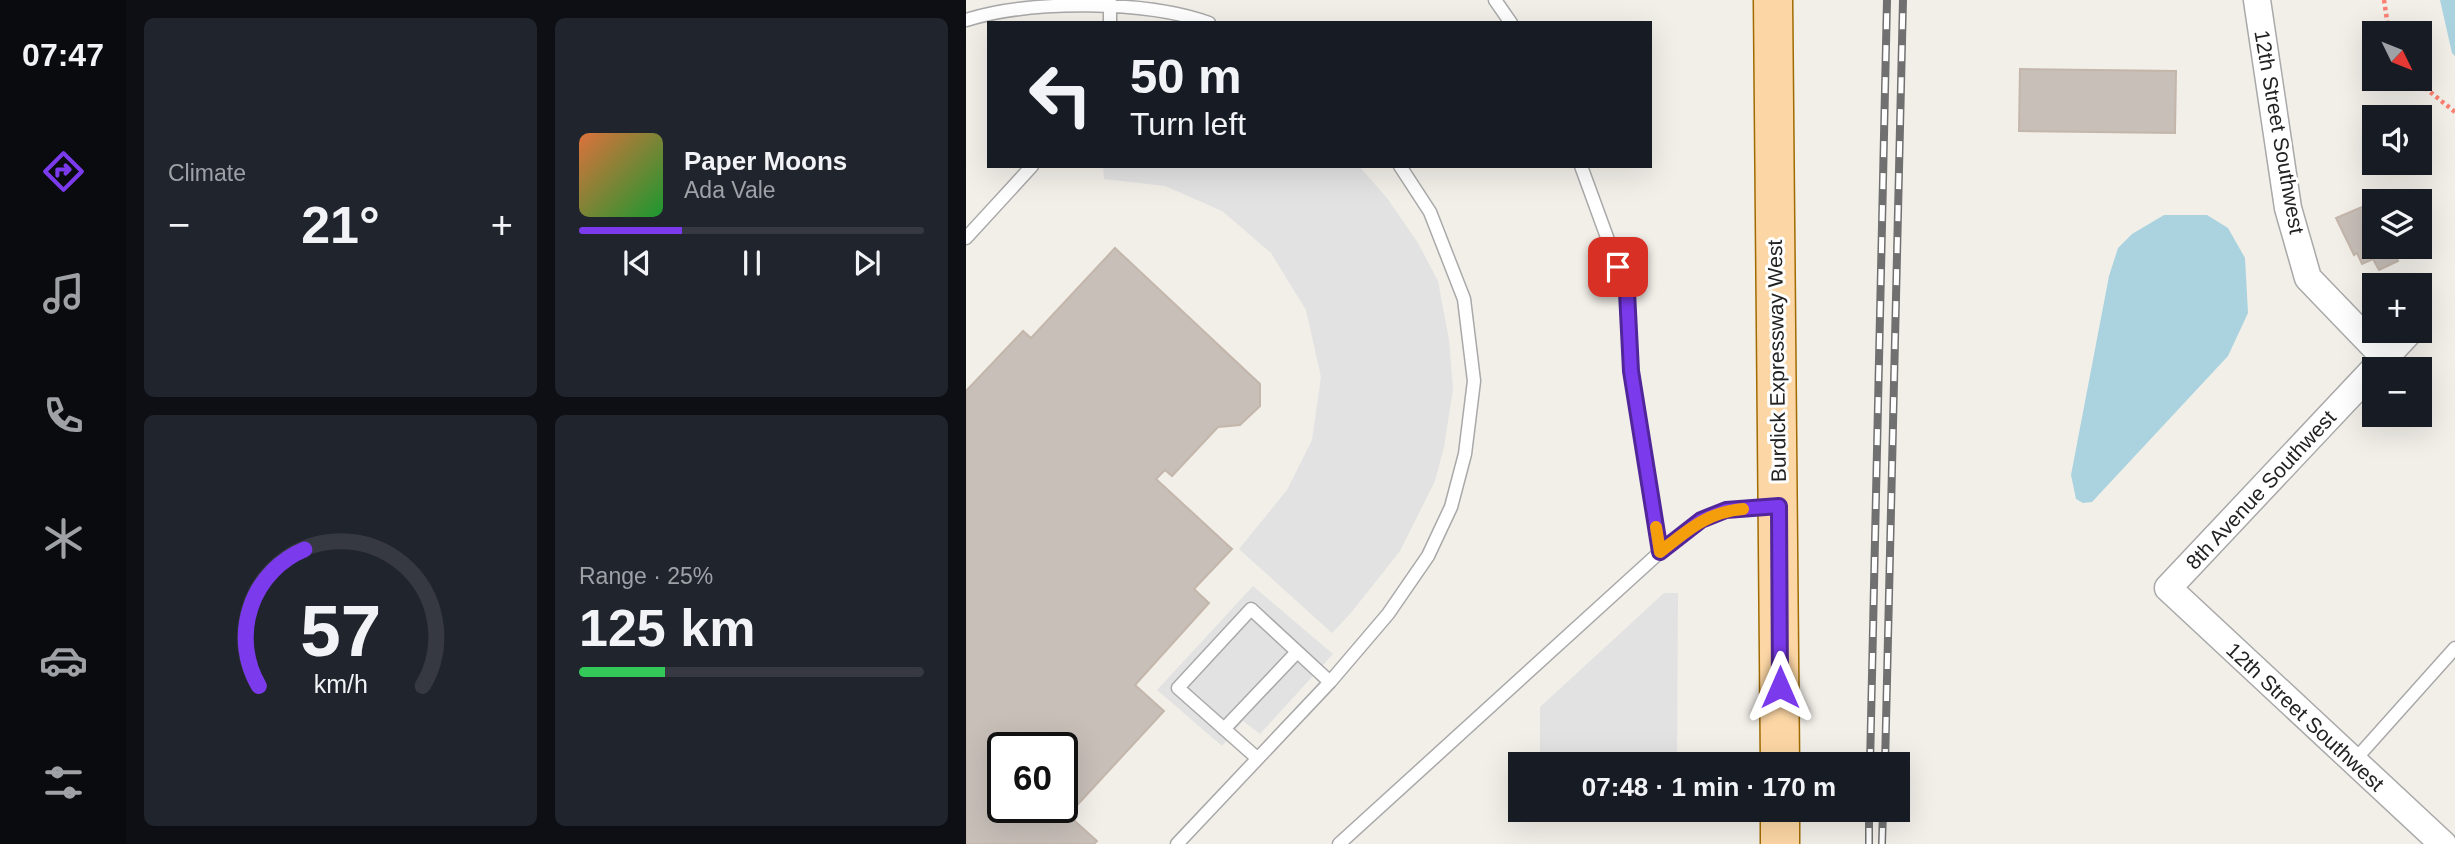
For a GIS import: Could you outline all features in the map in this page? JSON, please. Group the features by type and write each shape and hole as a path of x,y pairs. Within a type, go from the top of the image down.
{"main road":[{"name":"Burdick Expressway West","path":"1773,0 1780,752"},
{"path":"1780,822 1780,844"}],"street":[{"name":"12th Street Southwest","path":"2257,0 2288,208 2308,278 2384,357"},
{"name":"8th Avenue Southwest","path":"2386,357 2399,343"},
{"name":"8th Avenue Southwest","path":"2168,588 2362,382"},
{"name":"12th Street Southwest","path":"2168,588 2443,844"}],"lane":[{"path":"1495,0 1510,21"},
{"path":"966,20 985,13 1049,2 1110,2 1193,16 1204,21"},
{"path":"1110,2 1110,21"},
{"path":"966,238 1030,168"},
{"path":"1177,844 1330,682 1388,614 1428,556 1451,507 1465,454 1474,381 1464,299 1430,212 1401,168"},
{"path":"1582,168 1627,292 1631,371 1660,552"},
{"path":"1339,844 1660,552 1701,520 1726,510 1779,506"},
{"path":"1258,758 1178,688 1251,609 1330,682"},
{"path":"2353,762 2455,648"},
{"path":"1224,729 1297,652"}],"path":[{"path":"2384,0 2387,21"},
{"path":"2429,91 2455,112"}],"shaded area":[{"path":"1103,168 1361,168 1387,198 1418,243 1438,281 1449,340 1453,389 1444,447 1435,481 1400,551 1332,633 1239,549 1287,490 1312,440 1321,377 1306,310 1271,253 1222,211 1165,186 1104,179"},
{"path":"1253,586 1333,654 1260,734 1243,721 1222,746 1157,690"},
{"path":"1664,593 1678,593 1677,752 1540,752 1540,707"}],"water":[{"path":"2440,0 2455,0 2455,56 2452,53"},
{"path":"2164,215 2207,215 2228,228 2245,258 2248,313 2228,356 2092,502 2083,503 2076,499 2071,475 2109,276 2118,248 2132,234"}],"building":[{"path":"2020,69 2176,71 2175,133 2019,131"},
{"path":"2362,207 2362,259 2373,259 2362,264 2357,253 2354,255 2336,218"},
{"path":"1115,248 1260,384 1260,406 1240,425 1218,427 1172,476 1165,470 1156,479 1232,549 1194,589 1209,603 1135,685 1164,711 1078,804 1078,732 987,732 987,823 1077,823 1097,841 1094,844 966,844 966,391 1023,331 1031,338"},
{"path":"2373,259 2397,259 2398,261 2379,270"}],"railway":[{"path":"1870,752 1887,0"},
{"path":"1885,752 1903,0"},
{"path":"1869,822 1869,844"},
{"path":"1882,844 1883,822"}],"slow traffic":[{"path":"1656,527 1660,552 1701,520 1726,510 1743,509"}],"route":[{"path":"1618,267 1627,292 1631,371 1660,552 1701,520 1726,510 1779,506 1780,687"}]}
